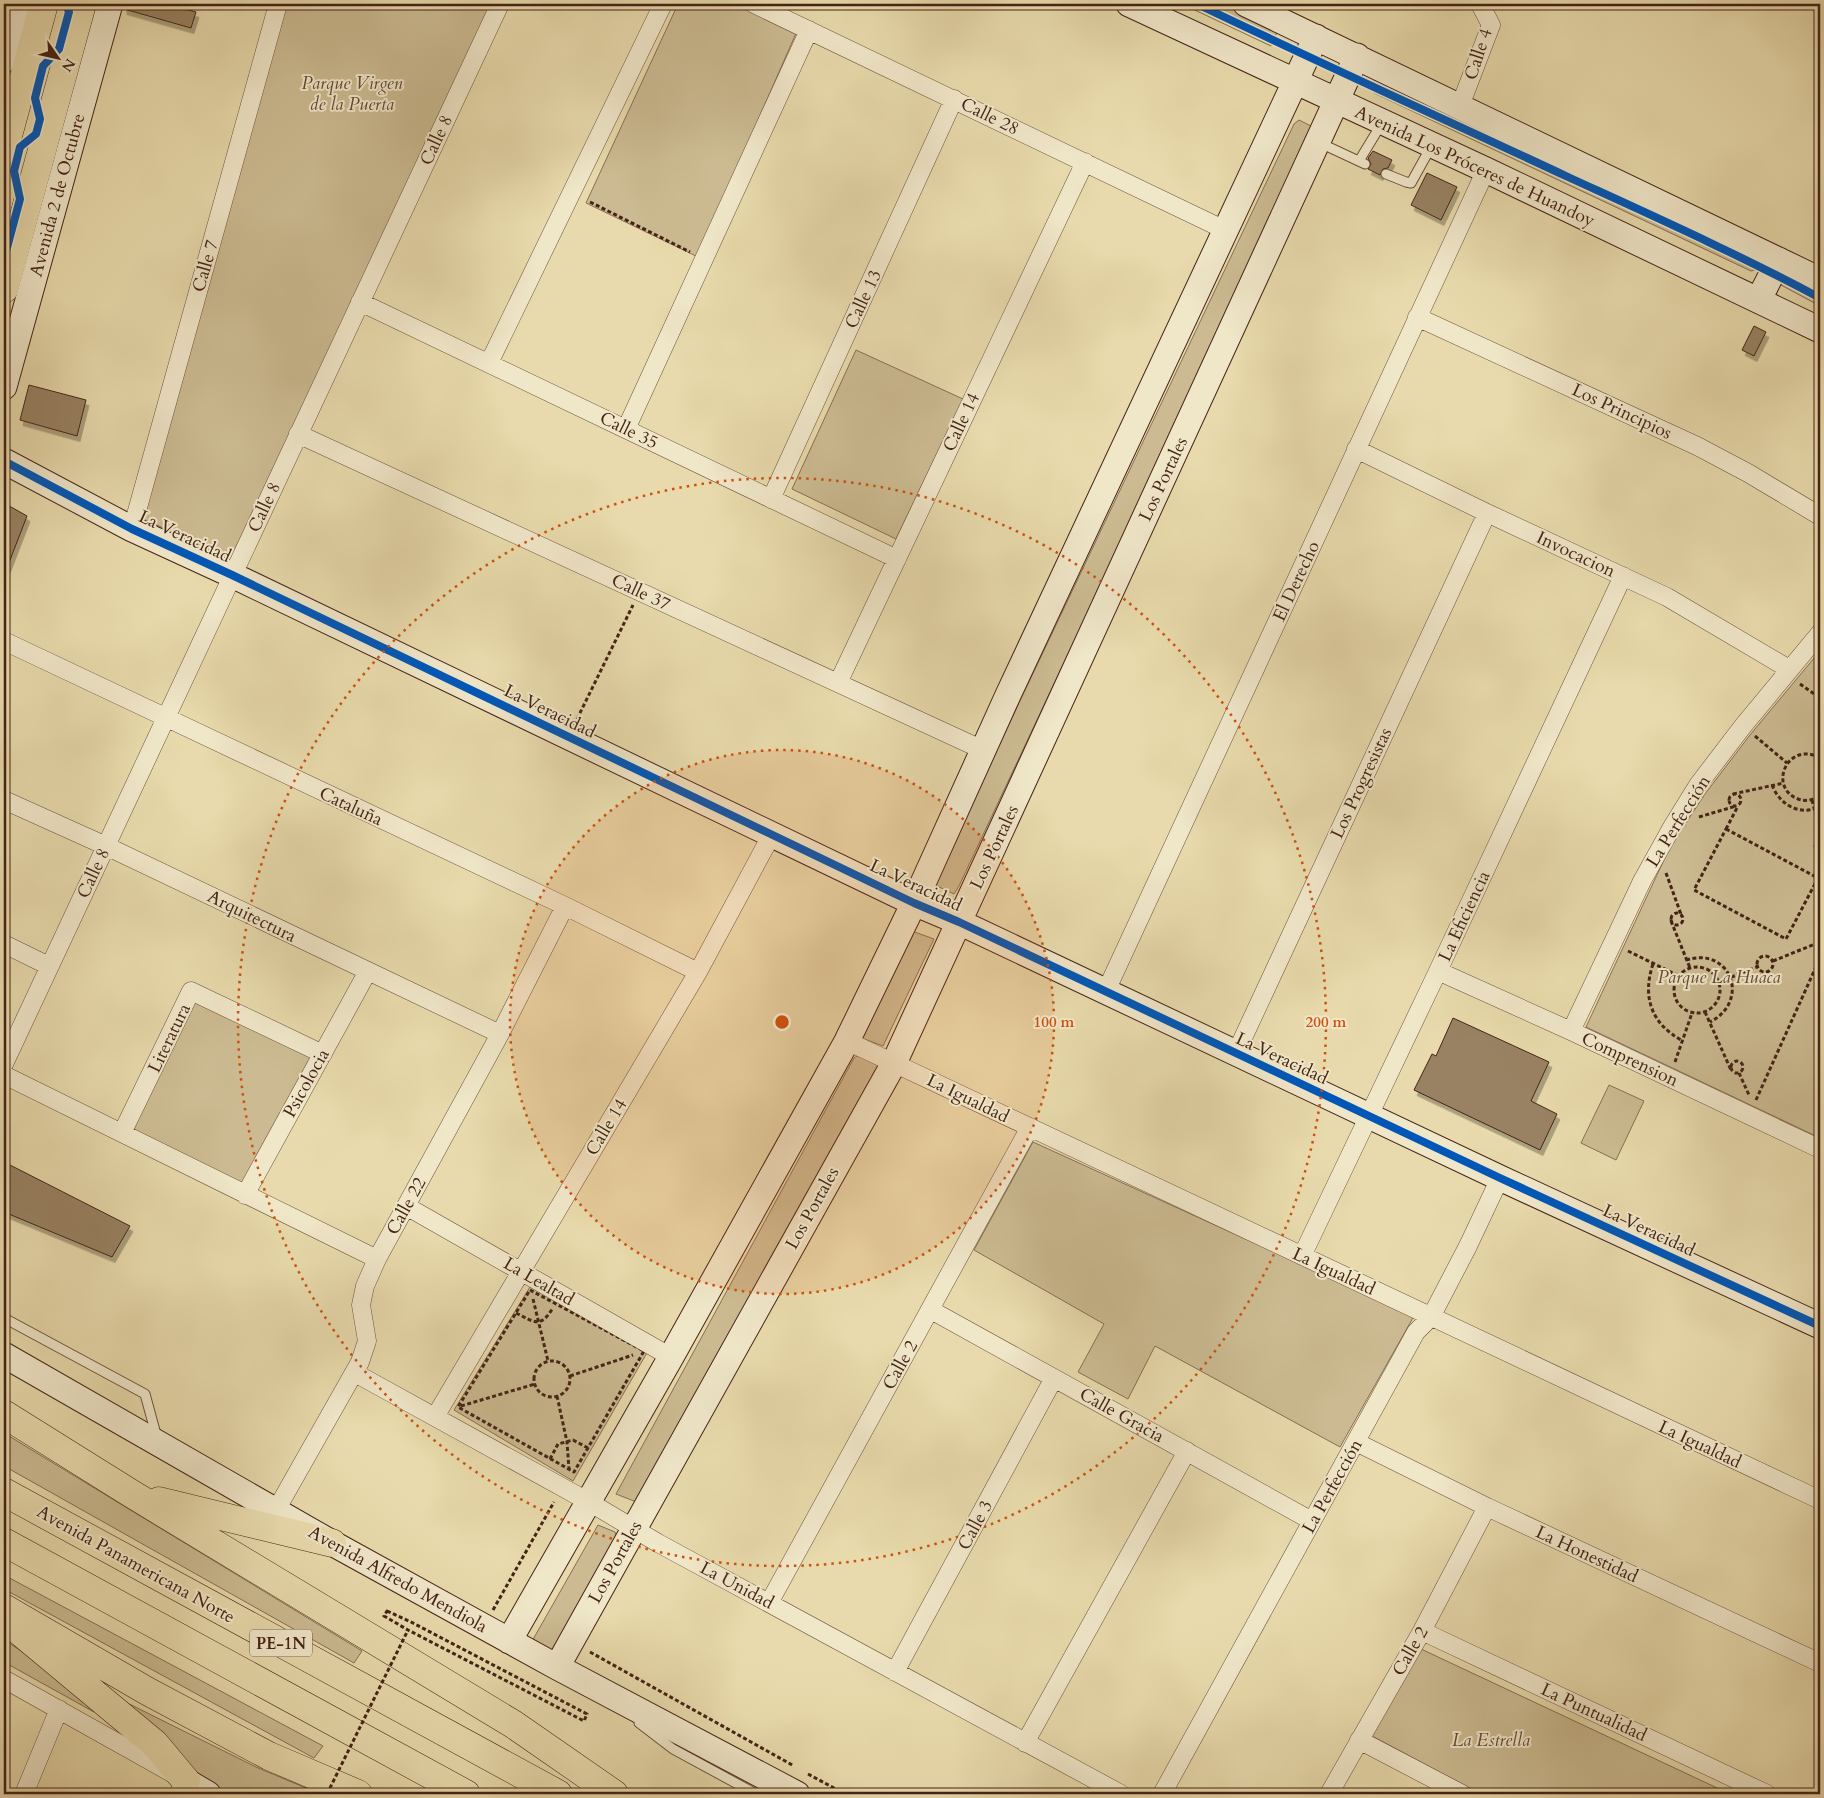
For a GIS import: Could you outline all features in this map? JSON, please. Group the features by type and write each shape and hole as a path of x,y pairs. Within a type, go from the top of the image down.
{"main road":[{"path":"4,150 44,4"},
{"name":"Avenida 2 de Octubre","path":"4,289 82,4"},
{"path":"4,1414 132,1494 513,1724 614,1794"},
{"name":"Avenida Panamericana Norte","path":"4,1492 558,1794"},
{"path":"132,1494 332,1543"},
{"name":"PE-1N","path":"4,1542 466,1794"},
{"path":"4,1608 147,1691 269,1756 358,1794"},
{"path":"4,1618 34,1646 155,1744 191,1790"}],"street":[{"path":"4,60 19,4"},
{"name":"Avenida 2 de Octubre","path":"4,387 110,4"},
{"name":"Calle 7","path":"132,529 278,4"},
{"name":"Calle 8","path":"4,1064 500,4"},
{"path":"489,363 663,4"},
{"name":"Calle 28","path":"754,4 1226,230"},
{"name":"Avenida Los Próceres de Huandoy","path":"1129,4 1336,102 1486,170 1759,299 1820,330"},
{"path":"1246,4 1820,280"},
{"name":"Calle 4","path":"1460,106 1491,25 1480,4"},
{"path":"626,429 809,30"},
{"path":"509,1640 671,1357 847,1041 914,903 983,750 1316,37"},
{"name":"Los Portales","path":"557,1668 894,1063 1357,56"},
{"name":"Calle 13","path":"771,499 954,99"},
{"name":"Calle 14","path":"838,683 1085,162"},
{"name":"El Derecho","path":"1106,991 1486,170"},
{"path":"1759,299 1779,260"},
{"name":"Calle 35","path":"360,302 896,559"},
{"name":"Los Principios","path":"1417,317 1696,446 1748,473 1820,516"},
{"name":"Calle 37","path":"298,434 983,750"},
{"name":"Invocacion","path":"1356,449 1667,597 1794,676"},
{"name":"La Veracidad","path":"4,461 132,529 569,736 914,903 959,922 1500,1178 1820,1326"},
{"name":"Los Progresistas","path":"1236,1053 1487,513"},
{"name":"La Eficiencia","path":"1302,1256 1623,576"},
{"name":"La Perfección","path":"1571,1031 1642,881 1698,785 1744,726 1794,676 1820,632"},
{"name":"Cataluña","path":"4,641 165,719 565,906 698,972"},
{"name":"Arquitectura","path":"4,800 106,846 500,1034"},
{"name":"Calle 14","path":"435,1416 698,972 772,834"},
{"name":"Calle 22","path":"276,1512 355,1373 367,1341 361,1305 365,1286 377,1259 500,1034 565,906"},
{"path":"4,944 49,966"},
{"name":"Psicolocia","path":"244,1195 368,971"},
{"name":"Comprension","path":"1438,971 1670,1077 1820,1149"},
{"name":"Literatura","path":"122,1133 192,992 323,1054"},
{"name":"La Igualdad","path":"847,1041 1820,1500"},
{"path":"4,1075 377,1259"},
{"name":"Calle 2","path":"769,1603 1030,1127"},
{"name":"La Perfección","path":"1162,1794 1416,1332 1431,1317 1468,1246 1500,1178"},
{"name":"La Lealtad","path":"406,1206 671,1357"},
{"name":"Calle Gracia","path":"931,1310 1312,1521"},
{"name":"Avenida Alfredo Mendiola","path":"4,1354 276,1512 557,1668 797,1794"},
{"name":"La Unidad","path":"355,1373 589,1502 633,1529 1121,1794"},
{"name":"Calle 3","path":"895,1672 1054,1378"},
{"name":"La Honestidad","path":"1356,1442 1487,1507 1820,1663"},
{"path":"1025,1743 1187,1451"},
{"name":"Calle 2","path":"1329,1794 1422,1631 1487,1507"},
{"name":"La Puntualidad","path":"1422,1631 1767,1794"},
{"path":"4,1679 59,1709 191,1790"},
{"path":"24,1794 59,1709"},
{"path":"1359,1740 1462,1794"}],"lane":[{"path":"1317,142 1362,162 1382,122"},
{"path":"1386,174 1411,183 1432,145"},
{"path":"4,1318 145,1394 159,1443"},
{"path":"591,1685 673,1749 756,1794"}],"path":[{"path":"590,202 695,255"},
{"path":"569,736 639,592"},
{"path":"1794,676 1820,698"},
{"path":"1744,726 1787,763"},
{"path":"1820,758 1806,753 1793,757 1787,763 1783,773 1784,782 1789,793 1795,797 1801,800 1812,800 1820,795"},
{"path":"1737,805 1733,806 1729,802 1730,796 1784,782"},
{"path":"1772,785 1775,794 1788,806 1796,810 1814,810 1820,807"},
{"path":"1726,829 1818,878 1786,939 1694,890 1740,798 1734,794"},
{"path":"1812,800 1820,832"},
{"path":"1694,819 1737,805"},
{"path":"1820,839 1815,846 1820,854"},
{"path":"1665,870 1682,917 1679,924 1675,925 1671,921"},
{"path":"1682,917 1680,914 1675,913 1671,921 1690,968"},
{"path":"1773,961 1820,942"},
{"path":"1612,944 1679,976"},
{"path":"1757,967 1758,960 1762,956 1770,957 1773,961"},
{"path":"1686,960 1695,957 1712,959 1727,970 1731,978 1732,996 1730,1004 1725,1012 1710,1022"},
{"path":"1755,1101 1820,958"},
{"path":"1757,967 1763,972 1768,972 1772,969 1773,961"},
{"path":"1653,964 1647,989 1649,1002 1654,1014 1666,1030 1683,1041"},
{"path":"1697,966 1712,971 1719,982 1721,991 1719,999 1715,1005 1705,1012 1692,1013 1680,1006 1676,1000 1674,985 1679,976 1690,968 1697,966"},
{"path":"1719,982 1757,967"},
{"path":"1705,1012 1731,1070 1739,1073"},
{"path":"1670,1077 1692,1013"},
{"path":"1731,1070 1733,1063 1740,1062 1742,1067 1739,1073 1750,1099"},
{"path":"530,1290 644,1351"},
{"path":"458,1407 530,1290"},
{"path":"530,1290 540,1323 548,1361"},
{"path":"516,1313 540,1323 546,1319 556,1304"},
{"path":"570,1376 644,1351"},
{"path":"458,1407 574,1472 644,1351"},
{"path":"548,1361 562,1364 570,1376 567,1388 557,1396 543,1395 535,1384 536,1370 548,1361"},
{"path":"458,1407 535,1384"},
{"path":"557,1396 567,1442 569,1470"},
{"path":"550,1459 558,1444 573,1440 588,1448"},
{"path":"495,1606 563,1488"},
{"path":"498,1600 504,1603"},
{"path":"387,1611 587,1714 584,1721 408,1630 384,1616 387,1611"},
{"path":"327,1794 408,1630"},
{"path":"587,1650 844,1794"}],"green space":[{"name":"Parque Virgen de la Puerta","path":"285,4 492,4 231,558 143,519"},
{"path":"678,4 739,4 797,31 698,257 586,203"},
{"path":"1182,4 1223,4 1278,30 1271,46"},
{"path":"1375,79 1762,263 1758,269 1751,271 1374,93 1371,87"},
{"path":"1299,120 1313,127 1312,134 954,894 933,884 1294,124"},
{"path":"1791,267 1820,283 1820,306 1781,285"},
{"path":"856,350 963,399 896,539 792,489"},
{"name":"Parque La Huaca","path":"1820,651 1820,1138 1586,1027 1670,847 1705,794 1750,735"},
{"path":"912,931 934,939 883,1046 859,1037"},
{"path":"195,997 317,1056 243,1188 129,1131"},
{"path":"860,1054 877,1061 878,1068 639,1503 616,1494 854,1058"},
{"path":"1609,1085 1644,1101 1616,1160 1581,1143"},
{"path":"1033,1142 1414,1316 1340,1447 1155,1346 1128,1399 1078,1372 1104,1324 974,1250"},
{"path":"530,1287 648,1351 573,1481 454,1410"},
{"path":"4,1433 362,1651 354,1663 4,1466"},
{"path":"598,1525 615,1532 617,1539 553,1654 531,1643"},
{"path":"4,1575 323,1746 314,1758 4,1589"},
{"path":"4,1640 37,1661 94,1712 4,1662"},
{"name":"La Estrella","path":"1421,1649 1730,1794 1481,1794 1372,1736"},
{"path":"89,1684 256,1767 320,1794 225,1794 192,1771"}],"building":[{"path":"124,4 166,4 196,12 191,28 124,9"},
{"path":"1373,151 1392,160 1388,168 1383,169 1380,175 1368,169 1371,164 1368,158"},
{"path":"1427,173 1457,187 1441,220 1411,205"},
{"path":"1754,326 1766,332 1754,356 1742,350"},
{"path":"29,385 86,400 77,436 20,420"},
{"path":"4,503 27,516 5,573 4,573"},
{"path":"1453,1018 1549,1062 1531,1101 1557,1114 1540,1150 1414,1090 1432,1054 1436,1056"},
{"path":"8,1164 130,1226 112,1257 4,1212 4,1173"}],"cycle path":[{"path":"4,259 20,199 14,171 20,147 36,134 40,119 35,98 43,66 59,49 69,12 66,4"},
{"path":"1197,4 1695,236 1820,298"},
{"path":"4,461 132,529 232,575 914,903 959,922 1500,1178 1820,1326"}]}
